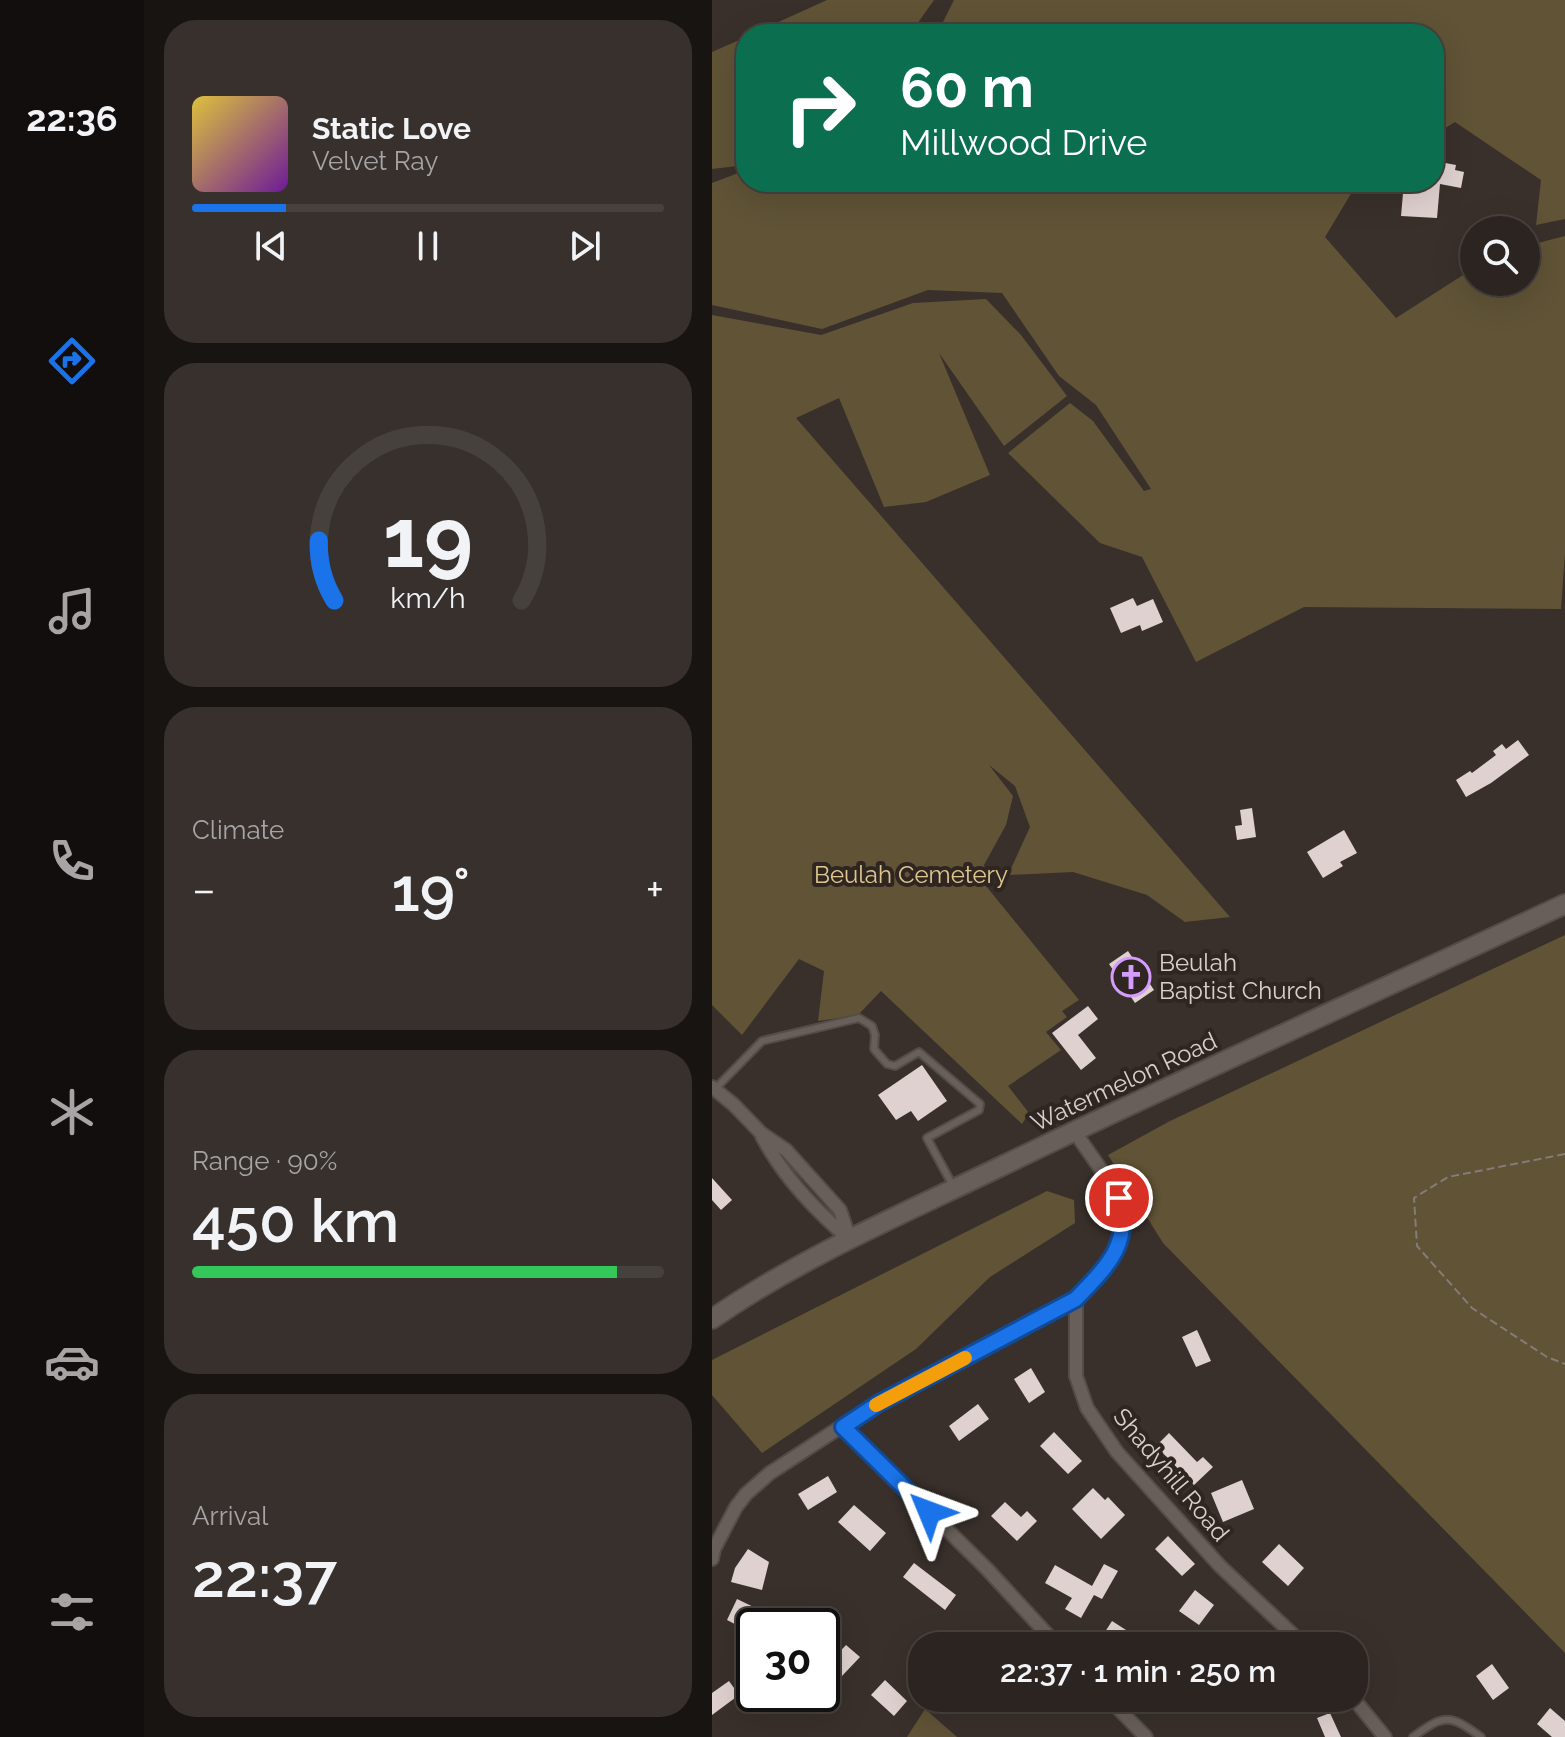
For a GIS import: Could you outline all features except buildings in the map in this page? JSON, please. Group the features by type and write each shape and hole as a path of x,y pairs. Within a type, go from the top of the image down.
{"main road":[{"name":"Watermelon Road","path":"712,1319 756,1288 1074,1131 1565,904"}],"street":[{"path":"713,1089 761,1133 775,1161 826,1220 850,1240"},
{"path":"712,1559 727,1520 746,1494 780,1466 879,1403 1076,1299 1110,1260 1118,1246 1124,1222 1119,1198 1074,1131"},
{"name":"Shadyhill Road","path":"1076,1299 1076,1376 1087,1408 1117,1452 1220,1566 1290,1632"},
{"path":"843,1427 987,1569 1045,1632"},
{"path":"1122,1712 1146,1737"},
{"path":"1364,1712 1385,1737"}],"lane":[{"path":"713,1089 762,1041 859,1018 872,1026 874,1049 887,1064 895,1066 919,1052 980,1104 979,1110 927,1138 955,1189"},
{"path":"1413,1737 1429,1725 1454,1719 1481,1737"}],"path":[{"path":"1565,1154 1448,1177 1414,1198 1417,1246 1472,1308 1547,1357 1565,1364"}],"green space":[{"path":"827,0 934,0 917,24 774,24"},
{"path":"954,0 1565,0 1565,219 1540,224 1540,216 1537,216 1541,180 1455,122 1444,129 1444,24 942,24"},
{"path":"736,41 736,166 712,169 712,52"},
{"path":"736,174 736,192 1352,192 1325,237 1396,318 1460,277 1460,296 1540,296 1540,242 1565,236 1565,553 1561,609 1304,607 1196,662 1142,557 1100,543 1008,453 1070,403 1093,421 1144,491 1151,489 1096,405 1059,376 1002,293 928,290 822,329 712,305 712,183"},
{"name":"Beulah Cemetery","path":"986,299 1021,335 1067,396 1004,446 939,353 990,475 926,502 884,507 839,398 796,418 1230,917 1185,922 1147,895 1073,872 1008,875 1030,827 1015,786 989,765 1013,796 1006,825 984,865 986,886 1079,1000 1062,1011 1067,1017 1046,1032 1061,1050 1008,1086 1029,1113 1022,1124 881,991 858,1015 818,1021 824,971 799,959 742,1035 712,1005 712,315 821,335 913,303"},
{"path":"1565,935 1565,1653 1163,1243 1108,1155 1170,1121"},
{"path":"1047,1191 1074,1200 1075,1223 990,1277 916,1349 762,1453 712,1395 712,1360"},
{"path":"923,1712 928,1712 957,1737 907,1737"}],"slow traffic":[{"path":"876,1405 965,1358"}],"place":[{"name":"Beulah Baptist Church","path":"1131,977"}],"route":[{"path":"929,1512 843,1427 879,1403 1076,1299 1100,1273 1118,1246 1124,1231 1124,1214 1119,1198"}]}
